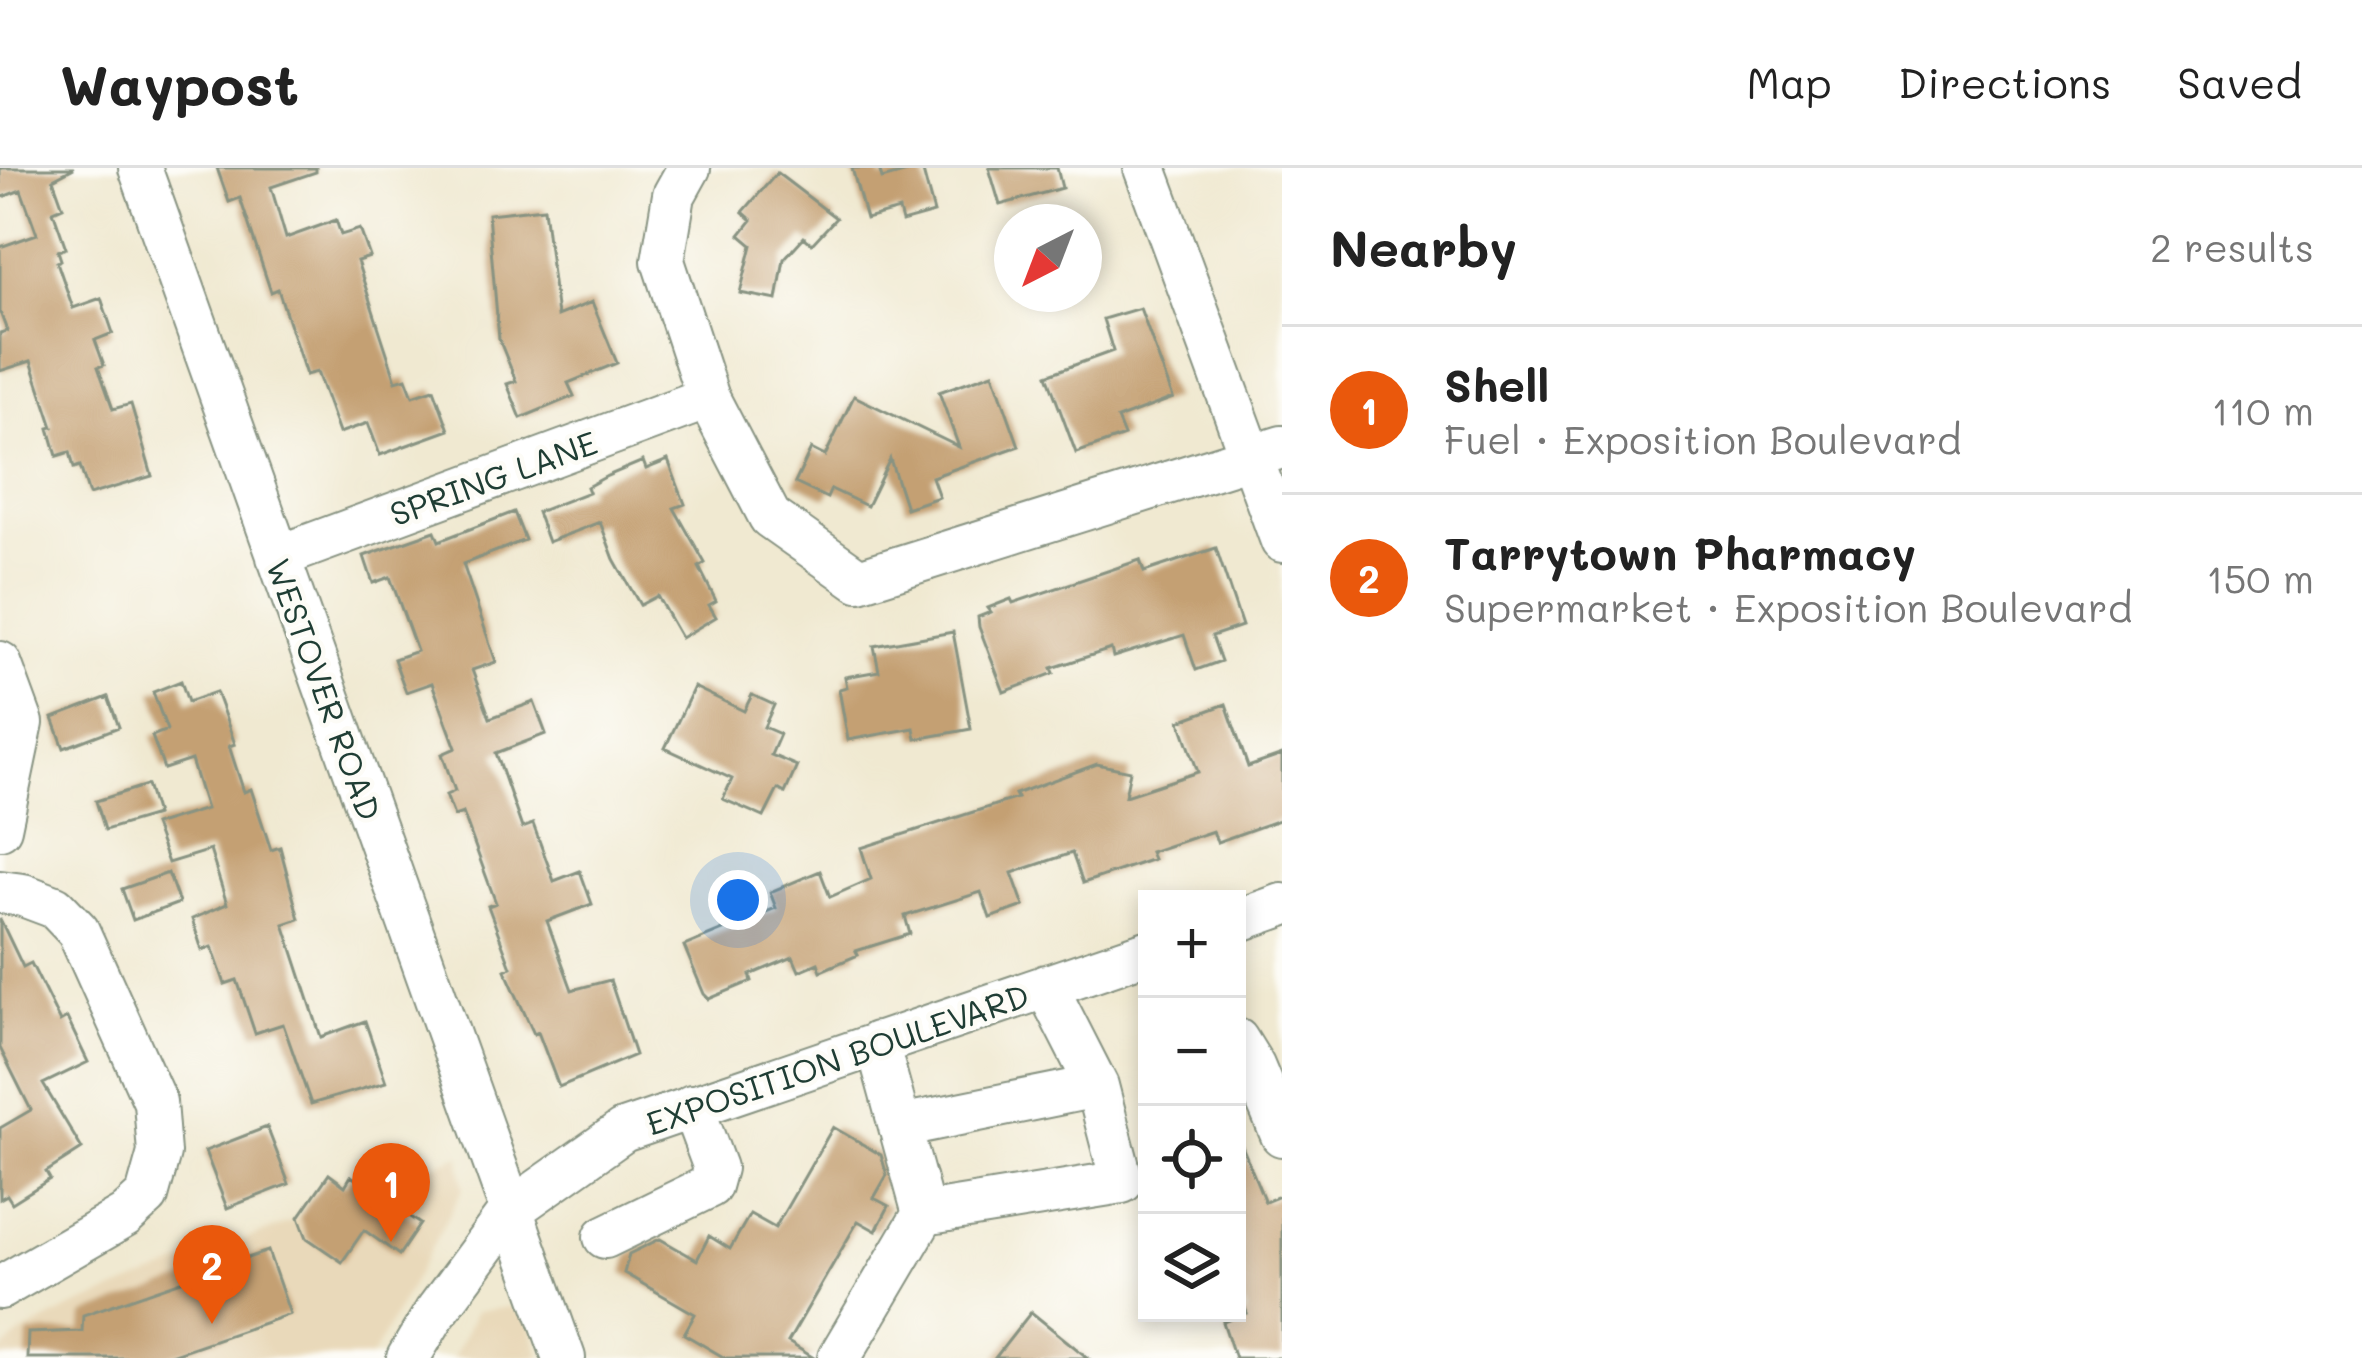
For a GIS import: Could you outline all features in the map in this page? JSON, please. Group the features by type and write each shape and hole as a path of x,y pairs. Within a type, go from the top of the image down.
{"street":[{"name":"WESTOVER ROAD","path":"140,168 564,1358"},
{"path":"689,168 674,195 663,262 708,398 770,517 859,580 1266,452"},
{"path":"1145,168 1266,452 1282,541"},
{"name":"SPRING LANE","path":"278,557 708,398"},
{"path":"0,663 22,723 0,828"},
{"path":"0,892 55,907 78,931 155,1102 159,1153 146,1196 124,1216 0,1288"},
{"path":"1246,918 1282,905"},
{"name":"EXPOSITION BOULEVARD","path":"408,1358 435,1313 512,1210 623,1131 1138,955"},
{"path":"924,1214 1122,1182 1097,1086 1046,986"},
{"path":"838,1358 924,1214 877,1043"},
{"path":"1246,1055 1282,1136"},
{"path":"900,1126 1097,1086"},
{"path":"605,1237 710,1186 715,1168 692,1106"}],"shaded area":[{"path":"460,1155 463,1189 371,1358 0,1358 21,1334 69,1309"},
{"path":"509,1307 530,1323 541,1358 452,1358 476,1312"}],"building":[{"path":"0,168 74,168 53,179 63,207 53,211 66,248 58,251 61,260 57,262 73,308 101,298 113,333 95,340 104,365 98,367 113,409 131,404 152,476 89,495 70,452 57,456 49,428 53,427 31,361 0,371 0,333 7,331 0,312 0,247 37,234 21,190 0,198"},
{"path":"217,168 316,168 316,172 271,187 286,238 336,220 341,235 360,229 370,257 357,261 396,381 406,378 413,396 434,389 449,430 380,455 368,423 339,433 317,372 306,375 278,289 271,292 240,198 229,202"},
{"path":"852,168 879,168 882,179 922,168 934,213 902,222 899,210 866,219"},
{"path":"989,168 1057,168 1062,188 1000,204"},
{"path":"777,173 836,218 812,244 804,237 784,259 777,300 740,293 752,245 740,235 752,220 743,212"},
{"path":"544,208 557,316 592,302 617,363 568,383 574,396 521,418 507,384 516,381 499,339 488,214"},
{"path":"1140,308 1173,398 1117,419 1124,436 1076,453 1047,375 1113,351 1103,319"},
{"path":"993,373 1019,446 932,477 939,497 906,508 890,459 867,506 831,489 827,498 795,483 811,449 825,456 854,396 959,447 939,392"},
{"path":"668,460 685,504 674,508 705,563 699,567 716,601 709,605 716,617 681,638 657,596 640,605 600,522 548,542 537,512 589,492 587,487 643,461 646,469"},
{"path":"514,512 525,540 463,564 496,662 472,670 490,718 534,702 546,734 496,753 522,828 533,824 554,881 580,871 592,904 547,921 572,990 610,980 635,1055 559,1087 538,1032 534,1034 505,970 511,967 488,906 496,903 463,813 454,816 446,795 455,791 442,754 456,748 432,683 406,692 394,659 417,651 390,577 373,583 364,556 435,531 439,541"},
{"path":"1216,548 1242,626 1212,636 1221,661 1196,670 1184,635 1113,657 1111,649 1052,668 1054,673 1004,692 979,627 978,617 991,612 988,608 1140,560 1144,572"},
{"path":"953,632 971,729 916,739 914,728 848,740 839,689 847,687 845,677 879,671 874,646"},
{"path":"181,681 188,702 216,692 235,744 229,746 244,792 251,789 271,850 280,847 299,919 284,924 321,1037 365,1021 386,1082 311,1104 283,1024 255,1033 237,980 225,984 212,947 202,950 192,919 227,904 210,850 168,863 154,825 206,809 191,760 164,769 152,736 167,730 153,692"},
{"path":"694,687 744,711 752,695 774,705 764,727 780,734 771,755 797,766 785,793 778,789 764,817 723,799 732,779 665,748"},
{"path":"108,697 119,727 64,748 53,718"},
{"path":"1226,704 1248,767 1282,755 1282,819 1217,842 1213,831 1150,852 1153,859 1083,883 1072,853 1012,873 1024,906 990,918 981,892 905,916 910,934 856,951 858,955 821,971 818,963 799,971 793,957 709,999 704,994 684,946 776,908 770,892 820,871 830,897 871,879 861,848 1017,798 1015,794 1097,764 1130,771 1125,796 1198,772 1180,721"},
{"path":"147,785 156,815 105,830 96,801"},
{"path":"168,873 179,903 133,920 122,889"},
{"path":"0,919 23,967 31,963 60,1022 67,1018 88,1062 43,1084 82,1149 46,1172 50,1179 12,1203 7,1195 0,1199 0,1128 31,1110 0,1048"},
{"path":"267,1127 289,1184 227,1208 205,1151"},
{"path":"833,1127 881,1155 887,1175 874,1198 889,1206 876,1231 858,1221 788,1342 814,1358 725,1358 684,1334 695,1314 624,1273 629,1254 660,1239 697,1260 709,1236 730,1249 750,1214 775,1228"},
{"path":"1246,1156 1265,1202 1282,1195 1282,1358 1235,1358 1223,1322 1246,1322"},
{"path":"329,1174 345,1186 351,1176 420,1224 399,1255 364,1230 342,1262 307,1238 299,1217"},
{"path":"268,1251 290,1314 162,1358 27,1358 28,1333 82,1331 83,1315"},
{"path":"1031,1312 1088,1358 995,1358"}],"place":[{"name":"Shell","path":"391,1242"},
{"name":"Tarrytown Pharmacy","path":"212,1324"}]}
